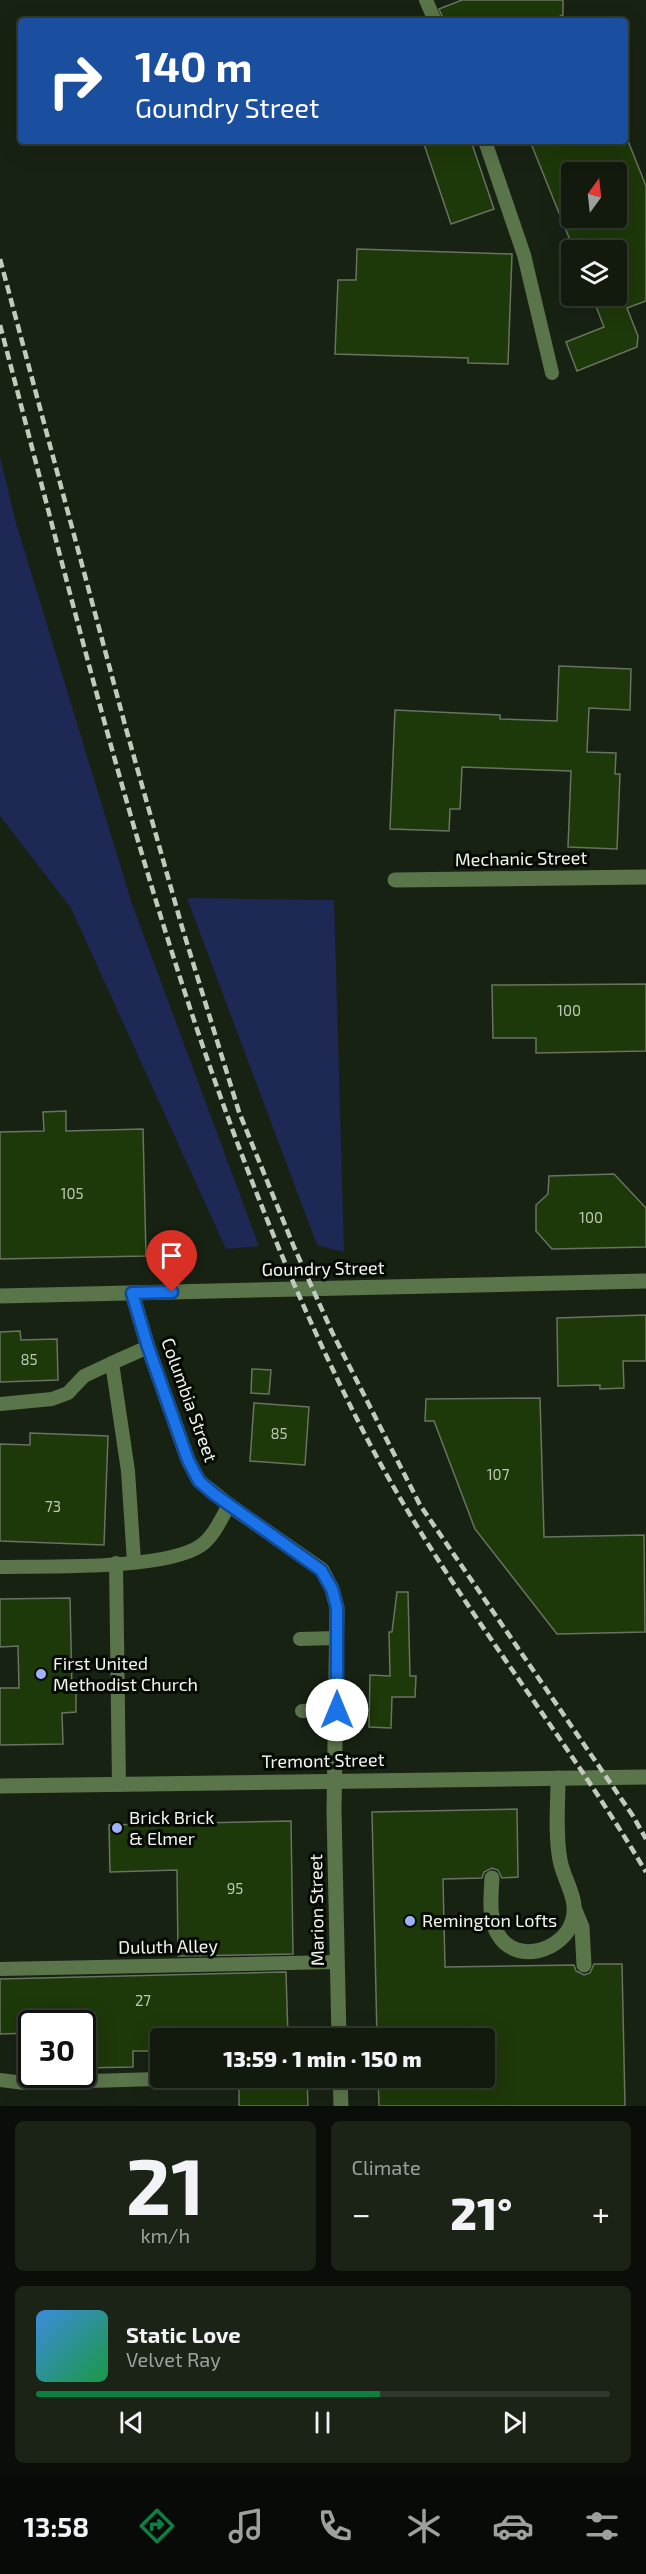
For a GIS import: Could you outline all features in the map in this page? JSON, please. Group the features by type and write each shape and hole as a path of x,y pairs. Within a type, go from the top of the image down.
{"street":[{"name":"Mechanic Street","path":"395,880 646,877"},
{"name":"Goundry Street","path":"0,1296 646,1281"},
{"name":"Columbia Street","path":"132,1293 148,1347 199,1481 321,1570 332,1589 335,1599 337,1638 335,1780"},
{"name":"Tremont Street","path":"0,1786 646,1777"},
{"path":"558,1778 560,1861 582,1927 584,1965"},
{"name":"Marion Street","path":"335,1780 339,2028"},
{"path":"492,1878 492,1922 500,1938 513,1947 531,1952 546,1950 559,1942 569,1929 575,1910"},
{"path":"340,2088 341,2106"}],"lane":[{"path":"426,0 434,18"},
{"path":"486,144 524,255 552,372"},
{"path":"0,1404 52,1399 68,1393 84,1376 148,1347"},
{"path":"112,1363 128,1472 134,1562"},
{"path":"0,1567 164,1560 200,1546 213,1532 229,1505"},
{"path":"116,1563 119,1785"},
{"path":"300,1638 337,1638"},
{"path":"302,1711 337,1710"},
{"name":"Duluth Alley","path":"0,1970 337,1962"},
{"path":"0,2080 24,2083 150,2079"}],"shaded area":[{"path":"0,457 16,523 132,904 259,1246 226,1249 71,908 0,816"},
{"path":"187,898 334,900 344,1252 317,1245"}],"building":[{"path":"462,0 563,0 563,15 556,18 443,18 439,9"},
{"path":"628,141 646,186 646,301 627,308 638,336 637,347 577,371 566,342 604,327 596,306 627,306 627,240 570,240 565,228 627,228 627,162 561,162 561,218 531,144 628,144"},
{"path":"424,144 472,144 494,209 451,224"},
{"path":"357,249 512,254 508,364 468,363 468,358 335,354 338,280 356,280"},
{"path":"559,666 631,669 630,710 589,708 587,752 616,753 615,774 620,774 617,849 568,847 571,771 462,767 460,809 450,809 449,831 390,829 395,710 500,715 500,719 557,721"},
{"path":"646,984 646,1051 536,1053 536,1038 493,1038 492,985"},
{"path":"66,1111 66,1131 143,1129 146,1256 0,1259 0,1132 44,1131 43,1112"},
{"path":"614,1174 646,1208 646,1247 552,1249 536,1231 536,1205 548,1194 549,1176"},
{"path":"646,1315 646,1361 623,1361 624,1388 600,1389 600,1385 558,1386 557,1318"},
{"path":"20,1331 21,1340 57,1339 58,1380 0,1382 0,1332"},
{"path":"252,1369 271,1370 269,1394 251,1393"},
{"path":"540,1398 544,1537 644,1535 645,1632 557,1634 475,1529 434,1421 425,1421 426,1399"},
{"path":"254,1403 309,1407 305,1465 250,1461"},
{"path":"30,1433 108,1436 104,1545 0,1541 0,1444 30,1445"},
{"path":"397,1592 408,1592 410,1676 416,1676 415,1697 392,1697 391,1728 369,1727 370,1675 390,1676 389,1632 392,1632"},
{"name":"First United Methodist Church","path":"70,1598 72,1691 76,1691 76,1712 62,1713 63,1744 0,1745 0,1688 19,1688 18,1646 0,1647 0,1599"},
{"name":"Remington Lofts","path":"517,1809 518,1877 502,1878 498,1870 492,1868 484,1872 482,1878 443,1879 445,1967 574,1965 576,1971 584,1975 590,1973 594,1964 622,1964 625,2106 379,2106 378,2088 495,2088 495,2028 377,2028 372,1812"},
{"path":"291,1821 293,1954 178,1956 177,1870 110,1872 109,1825"},
{"path":"286,1972 288,2028 150,2028 150,2051 133,2051 133,2067 96,2068 96,2010 18,2010 18,2033 0,2034 0,1979"},
{"path":"239,2088 307,2088 308,2106 239,2106"}],"railway":[{"path":"0,259 125,725 182,927 239,1112 294,1247 332,1332 420,1505 633,1816 646,1839"},
{"path":"0,325 110,744 150,883 194,1020 242,1156 297,1290 358,1421 424,1537 460,1594 574,1759 646,1872"}],"place":[{"name":"First United Methodist Church","path":"41,1674"},
{"name":"Brick Brick & Elmer","path":"117,1828"},
{"name":"Remington Lofts","path":"410,1921"}],"route":[{"path":"172,1292 132,1293 148,1347 188,1460 199,1481 214,1494 321,1570 332,1589 337,1608 337,1710"}]}
